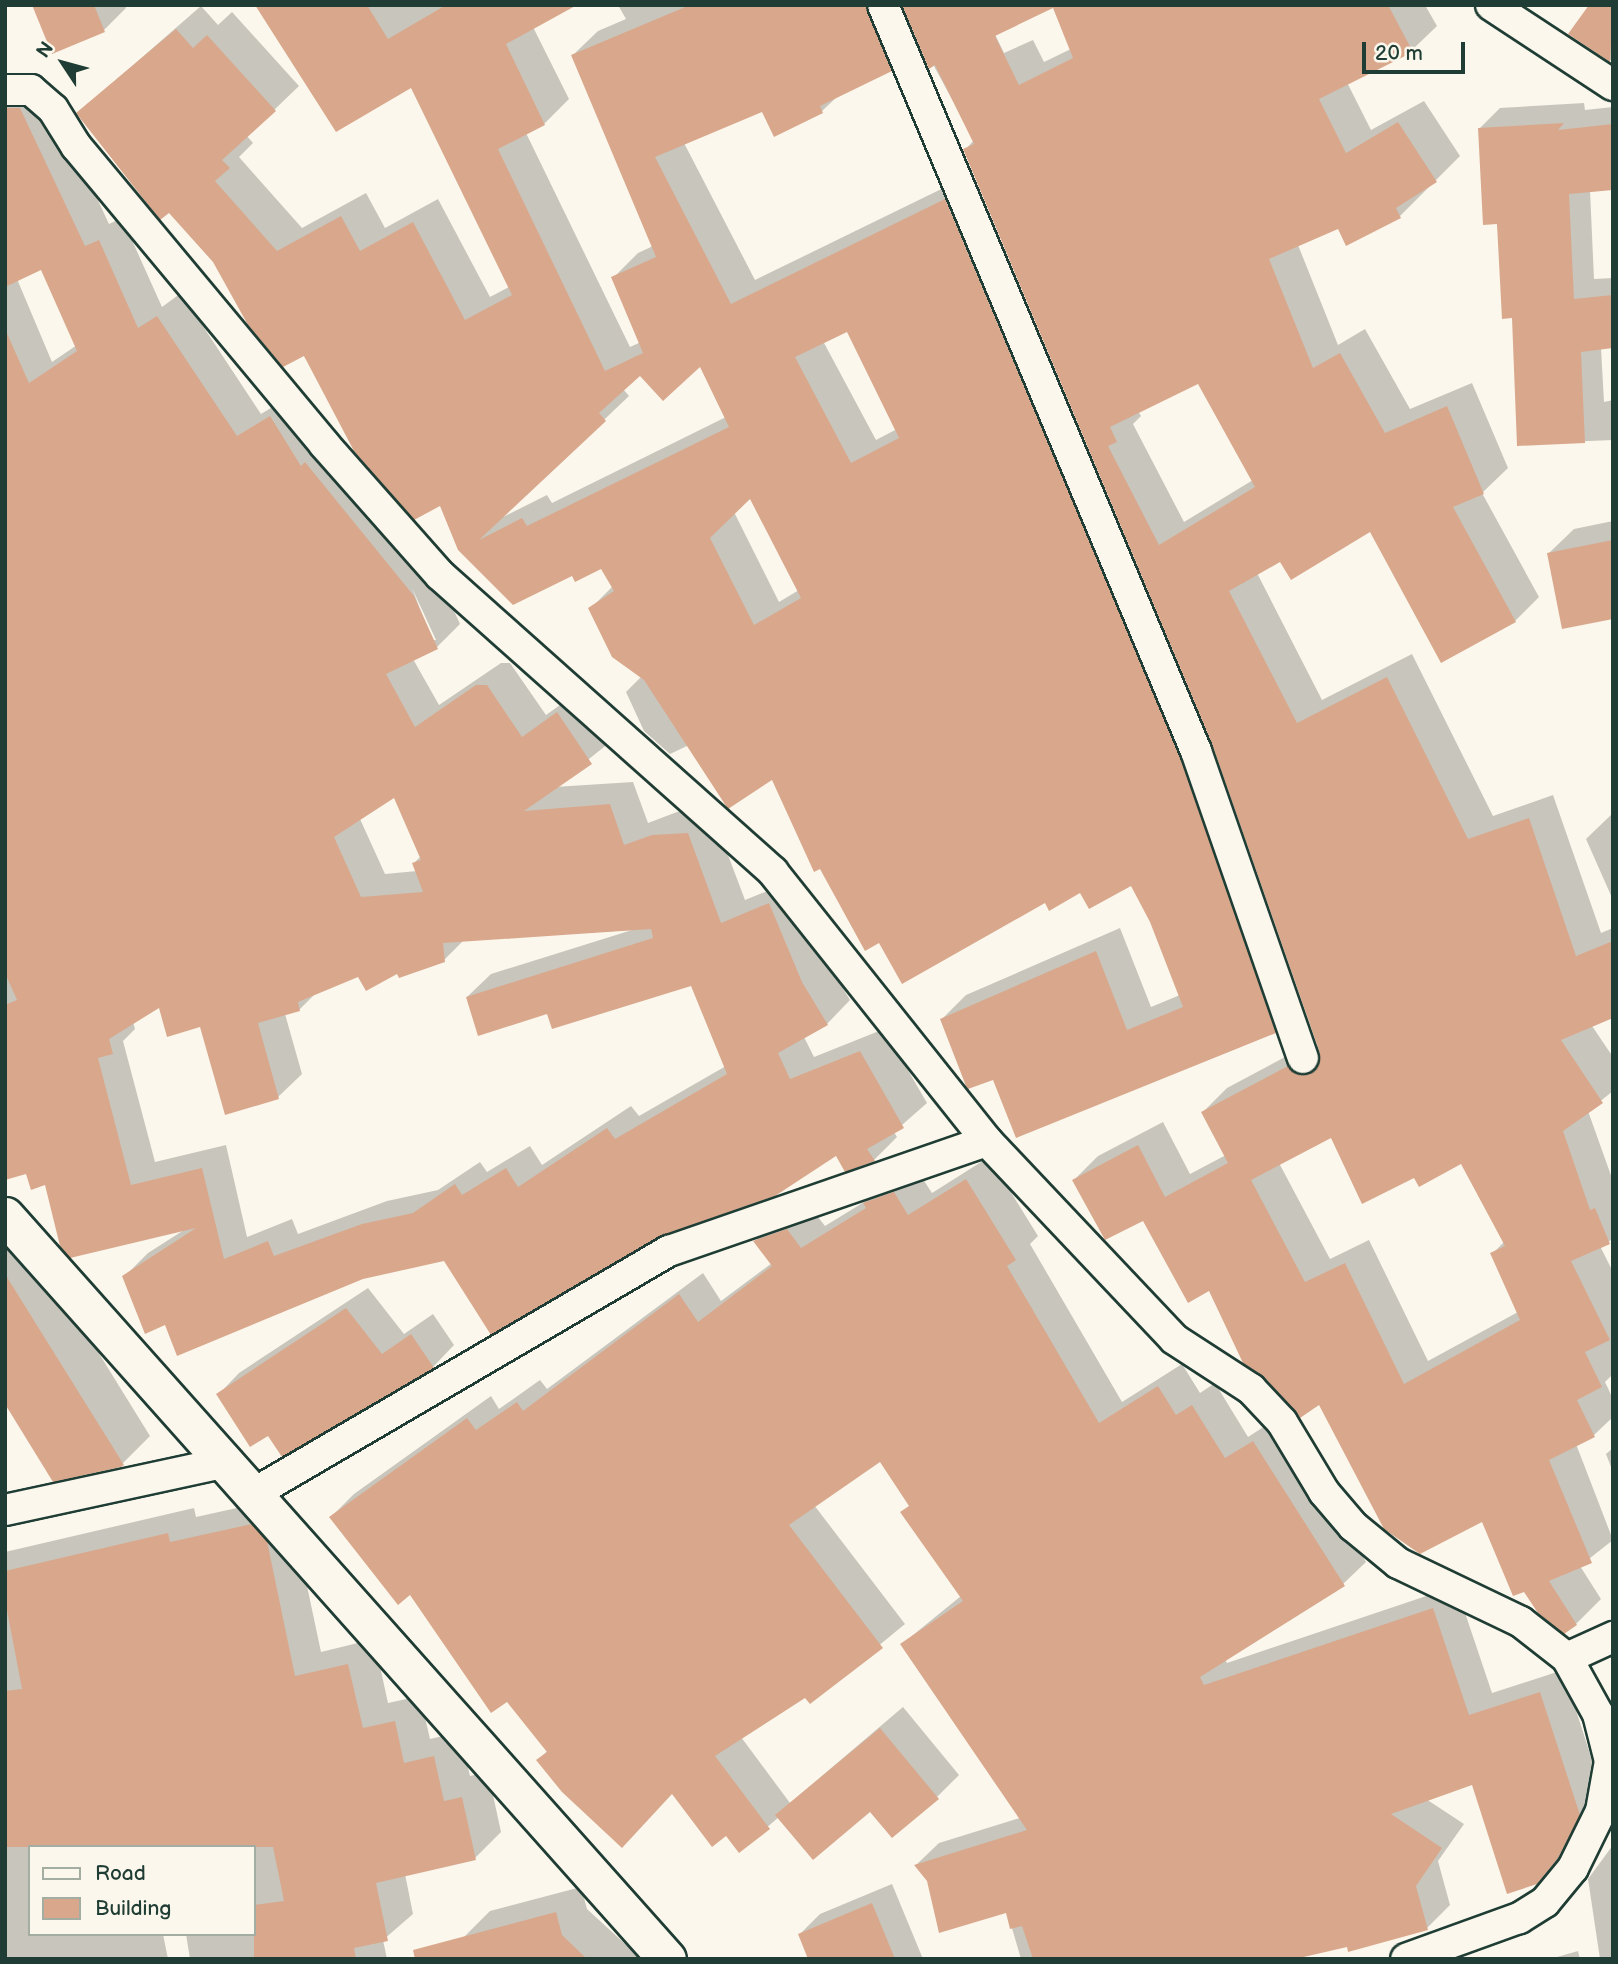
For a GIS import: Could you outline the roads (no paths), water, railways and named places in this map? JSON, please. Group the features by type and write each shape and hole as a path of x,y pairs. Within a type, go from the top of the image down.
{"street":[{"path":"883,5 1196,751 1303,1058"},
{"path":"1491,5 1613,85"},
{"path":"5,90 31,90 53,109 94,168 440,575 773,872 987,1141 1174,1339 1258,1397 1282,1422 1324,1492 1353,1527 1398,1563 1521,1622 1567,1658 1598,1714 1611,1762 1601,1811 1573,1868 1545,1902 1472,1937 1406,1959"},
{"path":"251,1495 670,1251 987,1141"},
{"path":"5,1216 222,1463 667,1959"},
{"path":"5,1510 222,1463"},
{"path":"1567,1658 1613,1637"}]}
